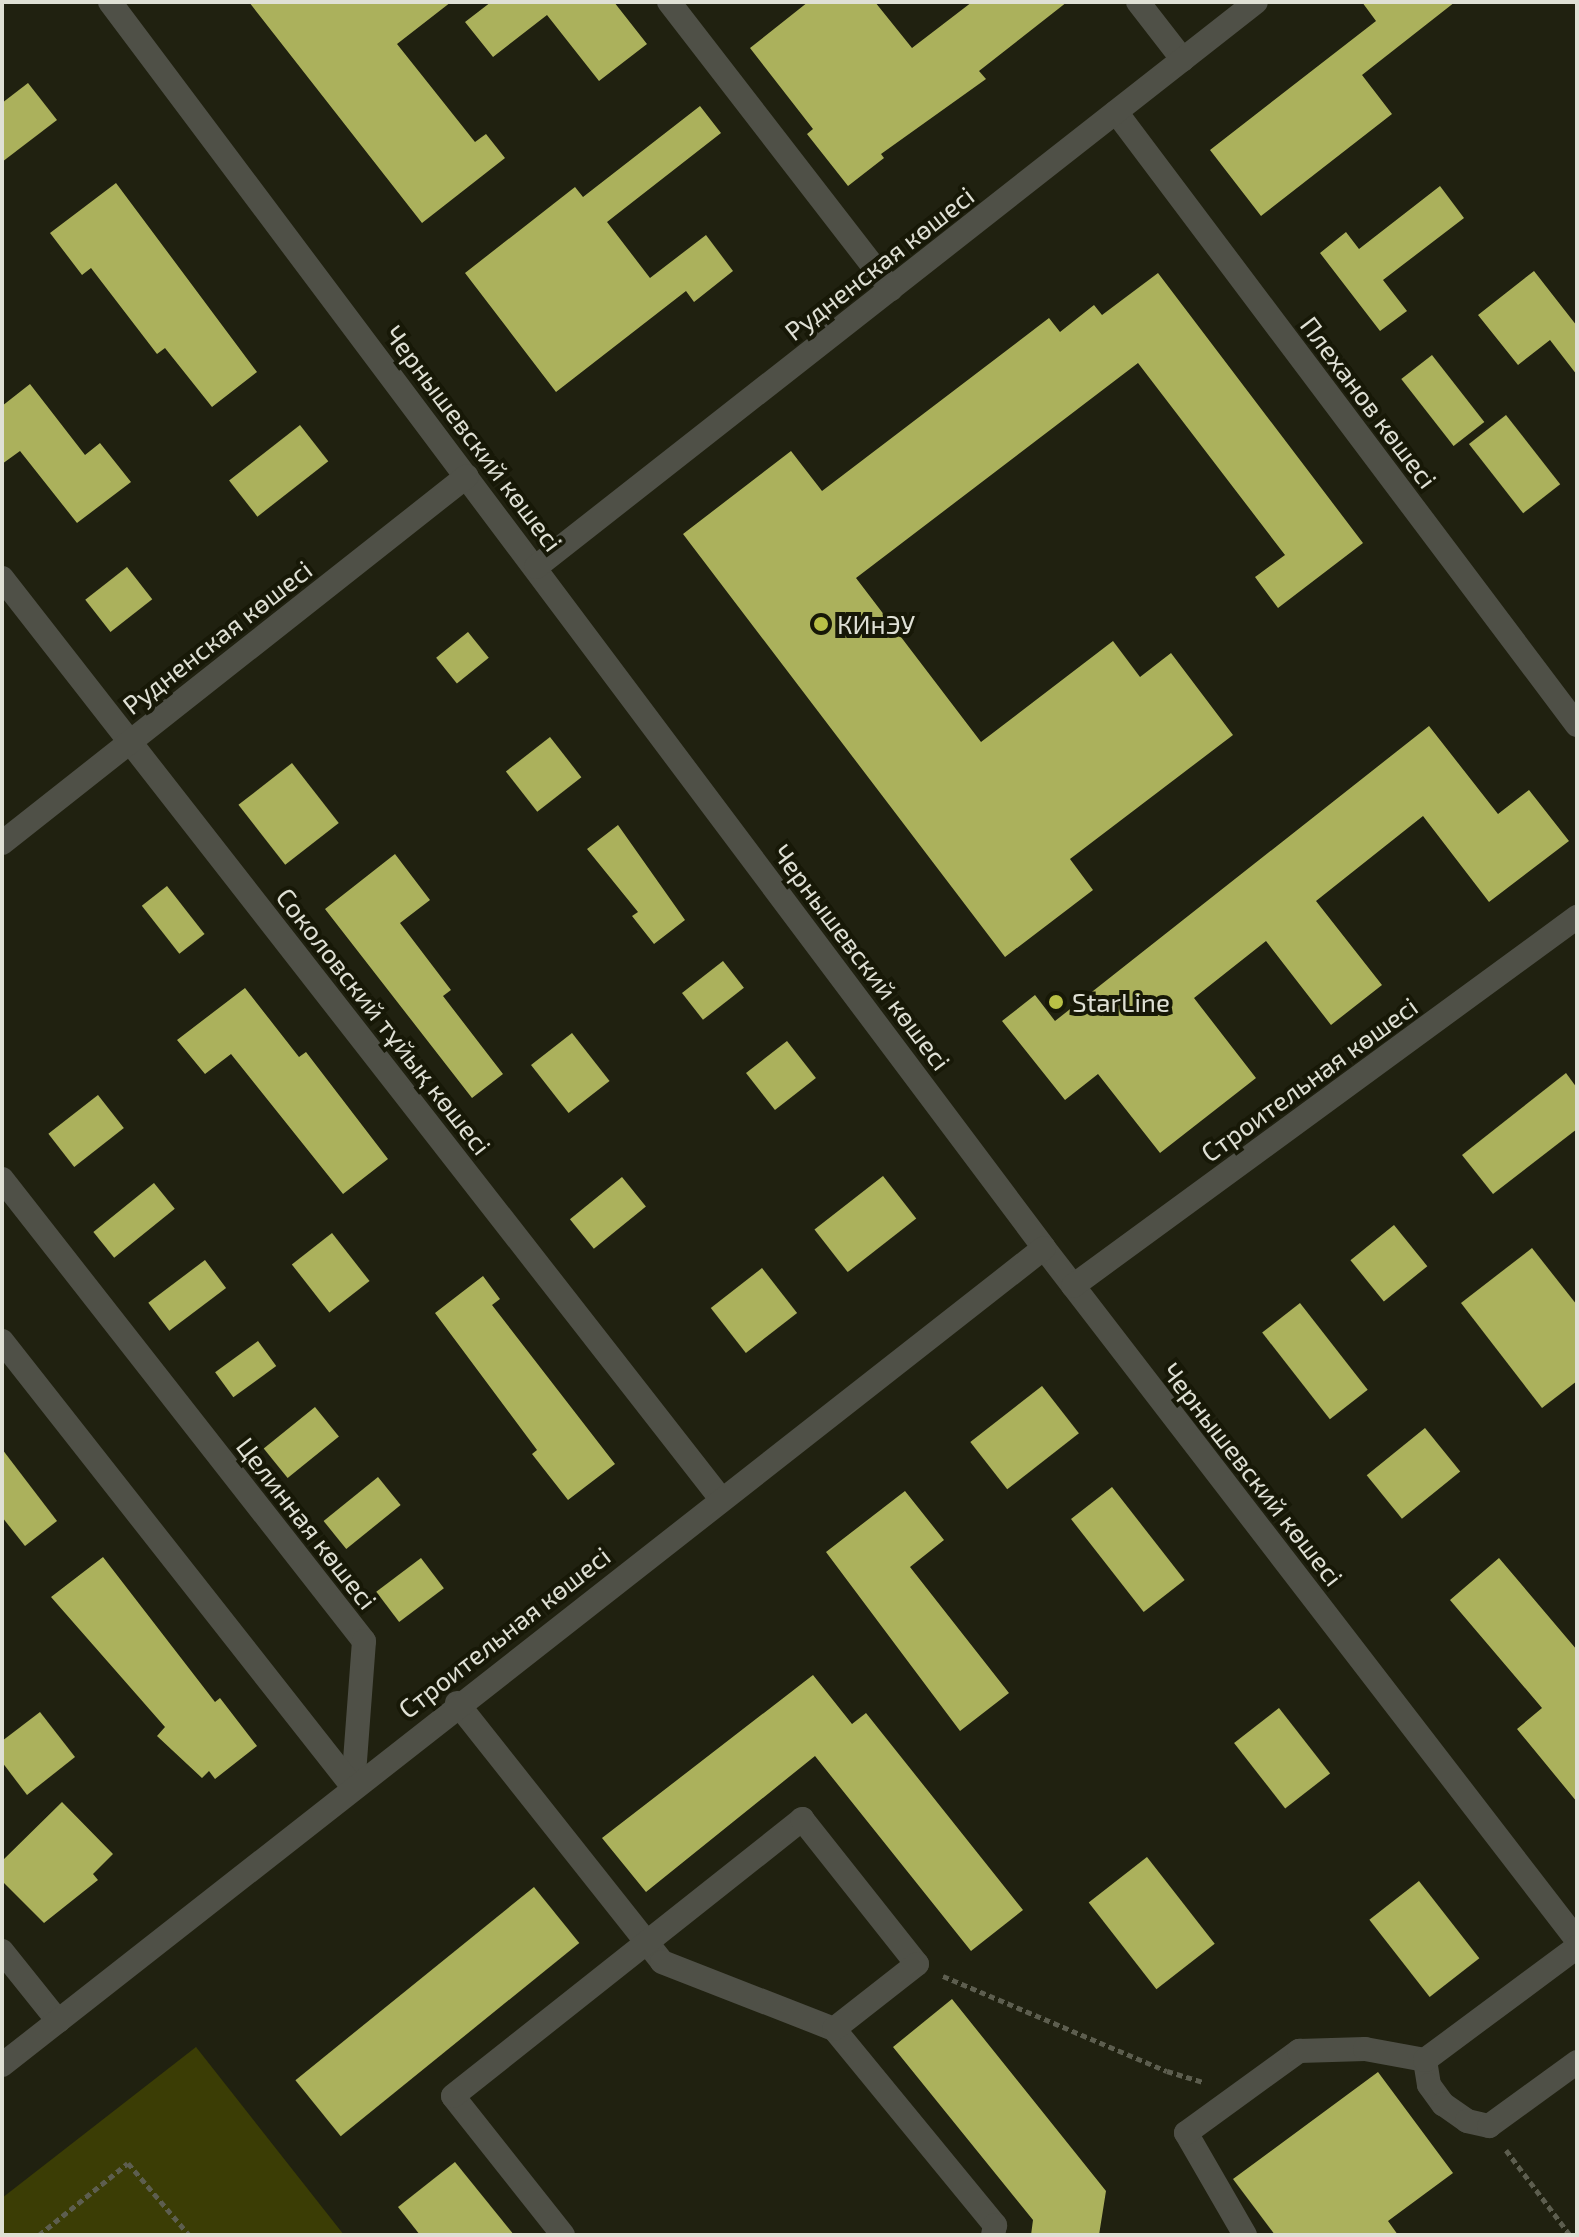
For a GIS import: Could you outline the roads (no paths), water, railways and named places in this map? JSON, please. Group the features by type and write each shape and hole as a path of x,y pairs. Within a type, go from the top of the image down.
{"street":[{"name":"Чернышевский көшесі","path":"110,2 1044,1248 1577,1940"},
{"path":"669,2 891,289"},
{"path":"1138,2 1183,60"},
{"name":"Рудненская көшесі","path":"536,567 1256,2"},
{"name":"Плеханов көшесі","path":"1116,112 1577,725"},
{"name":"Рудненская көшесі","path":"2,843 467,476"},
{"name":"Соколовский тұйық көшесі","path":"2,578 721,1499"},
{"name":"Строительная көшесі","path":"1073,1286 1577,917"},
{"name":"Целинная көшесі","path":"2,1179 364,1641 353,1787"},
{"name":"Строительная көшесі","path":"2,2065 457,1703 1044,1248"},
{"path":"2,1341 353,1787"},
{"path":"457,1703 662,1962 834,2029 995,2225 993,2235"},
{"path":"563,2235 453,2096 802,1819 917,1964 834,2029"},
{"path":"1245,2235 1186,2133 1299,2051 1365,2049 1425,2060 1577,1947"},
{"path":"2,1951 58,2021"},
{"path":"1425,2060 1429,2085 1443,2104 1467,2121 1489,2126 1577,2062"}],"place":[{"name":"КИнЭУ","path":"821,624"},
{"name":"StarLine","path":"1056,1002"}]}
